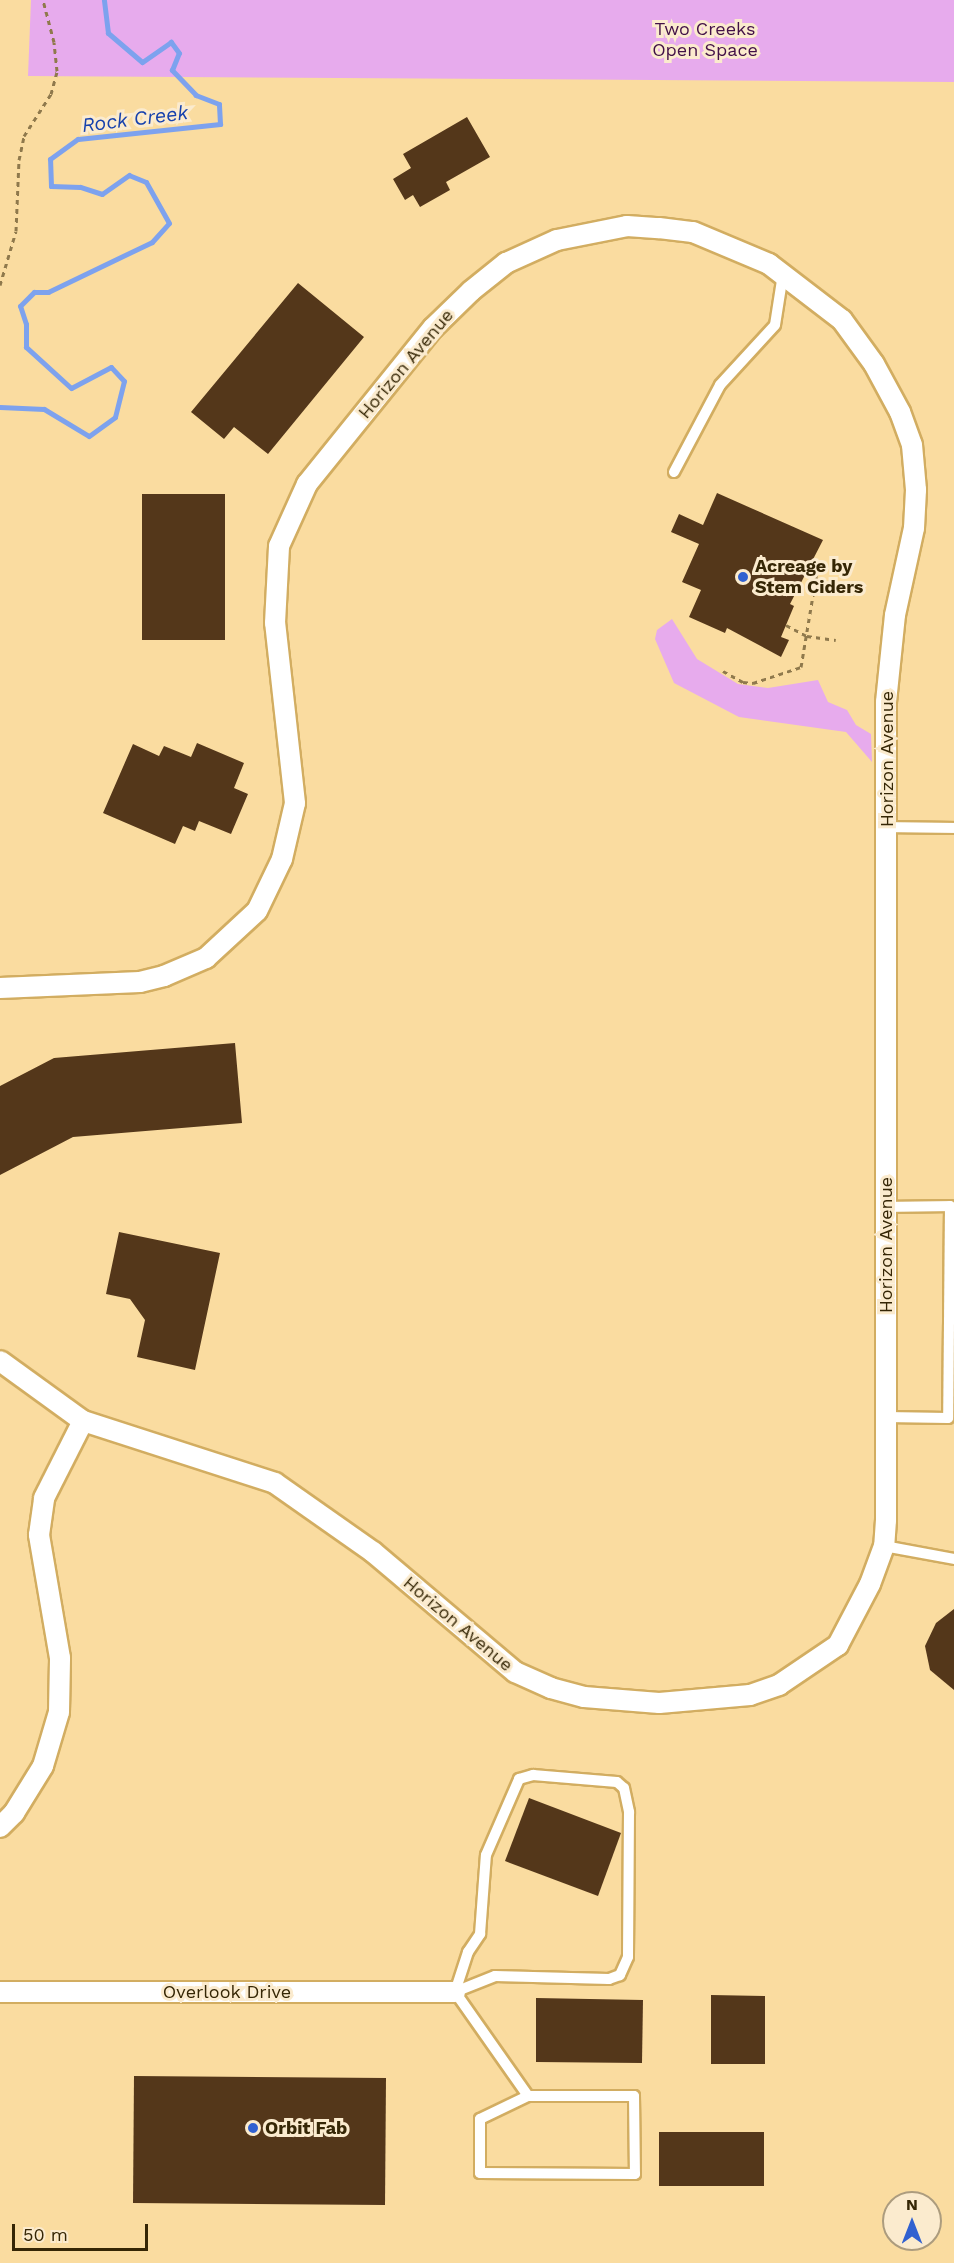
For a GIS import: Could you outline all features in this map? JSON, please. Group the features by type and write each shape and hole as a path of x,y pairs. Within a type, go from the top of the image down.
{"street":[{"name":"Horizon Avenue","path":"0,988 140,982 164,976 206,958 257,910 282,859 295,803 274,623 279,546 307,484 433,328 471,291 506,263 557,240 627,226 693,232 769,264 842,320 874,364 912,445 914,528 888,666 884,1546 855,1617 838,1645 813,1666 779,1685 711,1700 659,1703 584,1697 515,1672 373,1552 275,1483 83,1421 0,1361"},
{"path":"0,1827 14,1813 44,1766 59,1712 60,1658 39,1535 44,1498 83,1421"},
{"name":"Overlook Drive","path":"0,1992 455,1992"}],"lane":[{"path":"674,472 720,385 775,325 783,274"},
{"path":"886,827 954,828"},
{"path":"886,1207 952,1206 951,1419 886,1417"},
{"path":"884,1546 954,1559"},
{"path":"533,1775 617,1782 624,1788 629,1812 625,1887 629,1941 620,1975 609,1979 495,1976 455,1992 468,1952 480,1934 486,1855 519,1779 533,1775"},
{"path":"455,1992 528,2096"},
{"path":"528,2096 634,2096 635,2174 480,2173 480,2119 528,2096"}],"path":[{"path":"0,285 16,231 19,160 24,136 51,94 57,71 54,42 43,0"},
{"path":"723,671 744,682 753,683 801,667 817,571"},
{"path":"786,625 807,636 836,640"}],"green space":[{"name":"Two Creeks Open Space","path":"31,0 954,0 954,82 28,76"},
{"path":"672,619 697,659 738,684 768,688 818,680 828,702 847,710 856,725 871,734 872,762 846,732 739,717 674,683 655,639 657,630"}],"building":[{"path":"467,117 490,157 446,182 450,190 420,207 413,195 405,200 393,179 411,168 403,154"},
{"path":"298,283 364,337 268,454 234,427 224,439 191,412"},
{"name":"Acreage by Stem Ciders","path":"717,493 823,540 790,604 794,606 781,637 789,640 781,657 727,628 725,633 689,617 701,590 682,582 699,544 671,532 679,514 703,525"},
{"path":"142,494 225,494 225,640 142,640"},
{"path":"197,743 244,763 234,788 248,794 231,834 199,821 195,831 183,826 175,844 103,813 133,744 159,756 164,746 191,757"},
{"path":"235,1043 242,1123 73,1137 0,1175 0,1086 54,1058"},
{"path":"119,1232 220,1253 195,1370 137,1357 145,1320 130,1299 106,1294"},
{"path":"954,1609 954,1690 930,1670 925,1646 936,1623"},
{"path":"529,1798 621,1833 598,1896 505,1861"},
{"path":"711,1995 765,1996 765,2064 711,2064"},
{"path":"536,1998 643,2000 642,2063 536,2062"},
{"path":"134,2076 386,2078 385,2205 133,2203"},
{"path":"659,2132 764,2132 764,2186 659,2186"}],"waterway":[{"name":"Rock Creek","path":"0,407 44,409 89,436 115,417 124,381 111,367 71,388 26,347 26,324 20,306 34,292 48,292 152,242 169,223 146,182 129,175 102,194 80,187 51,186 50,159 78,139 220,124 219,104 196,95 172,70 179,53 171,42 142,62 108,33 104,0"}],"place":[{"name":"Acreage by Stem Ciders","path":"743,577"},
{"name":"Orbit Fab","path":"253,2128"}]}
